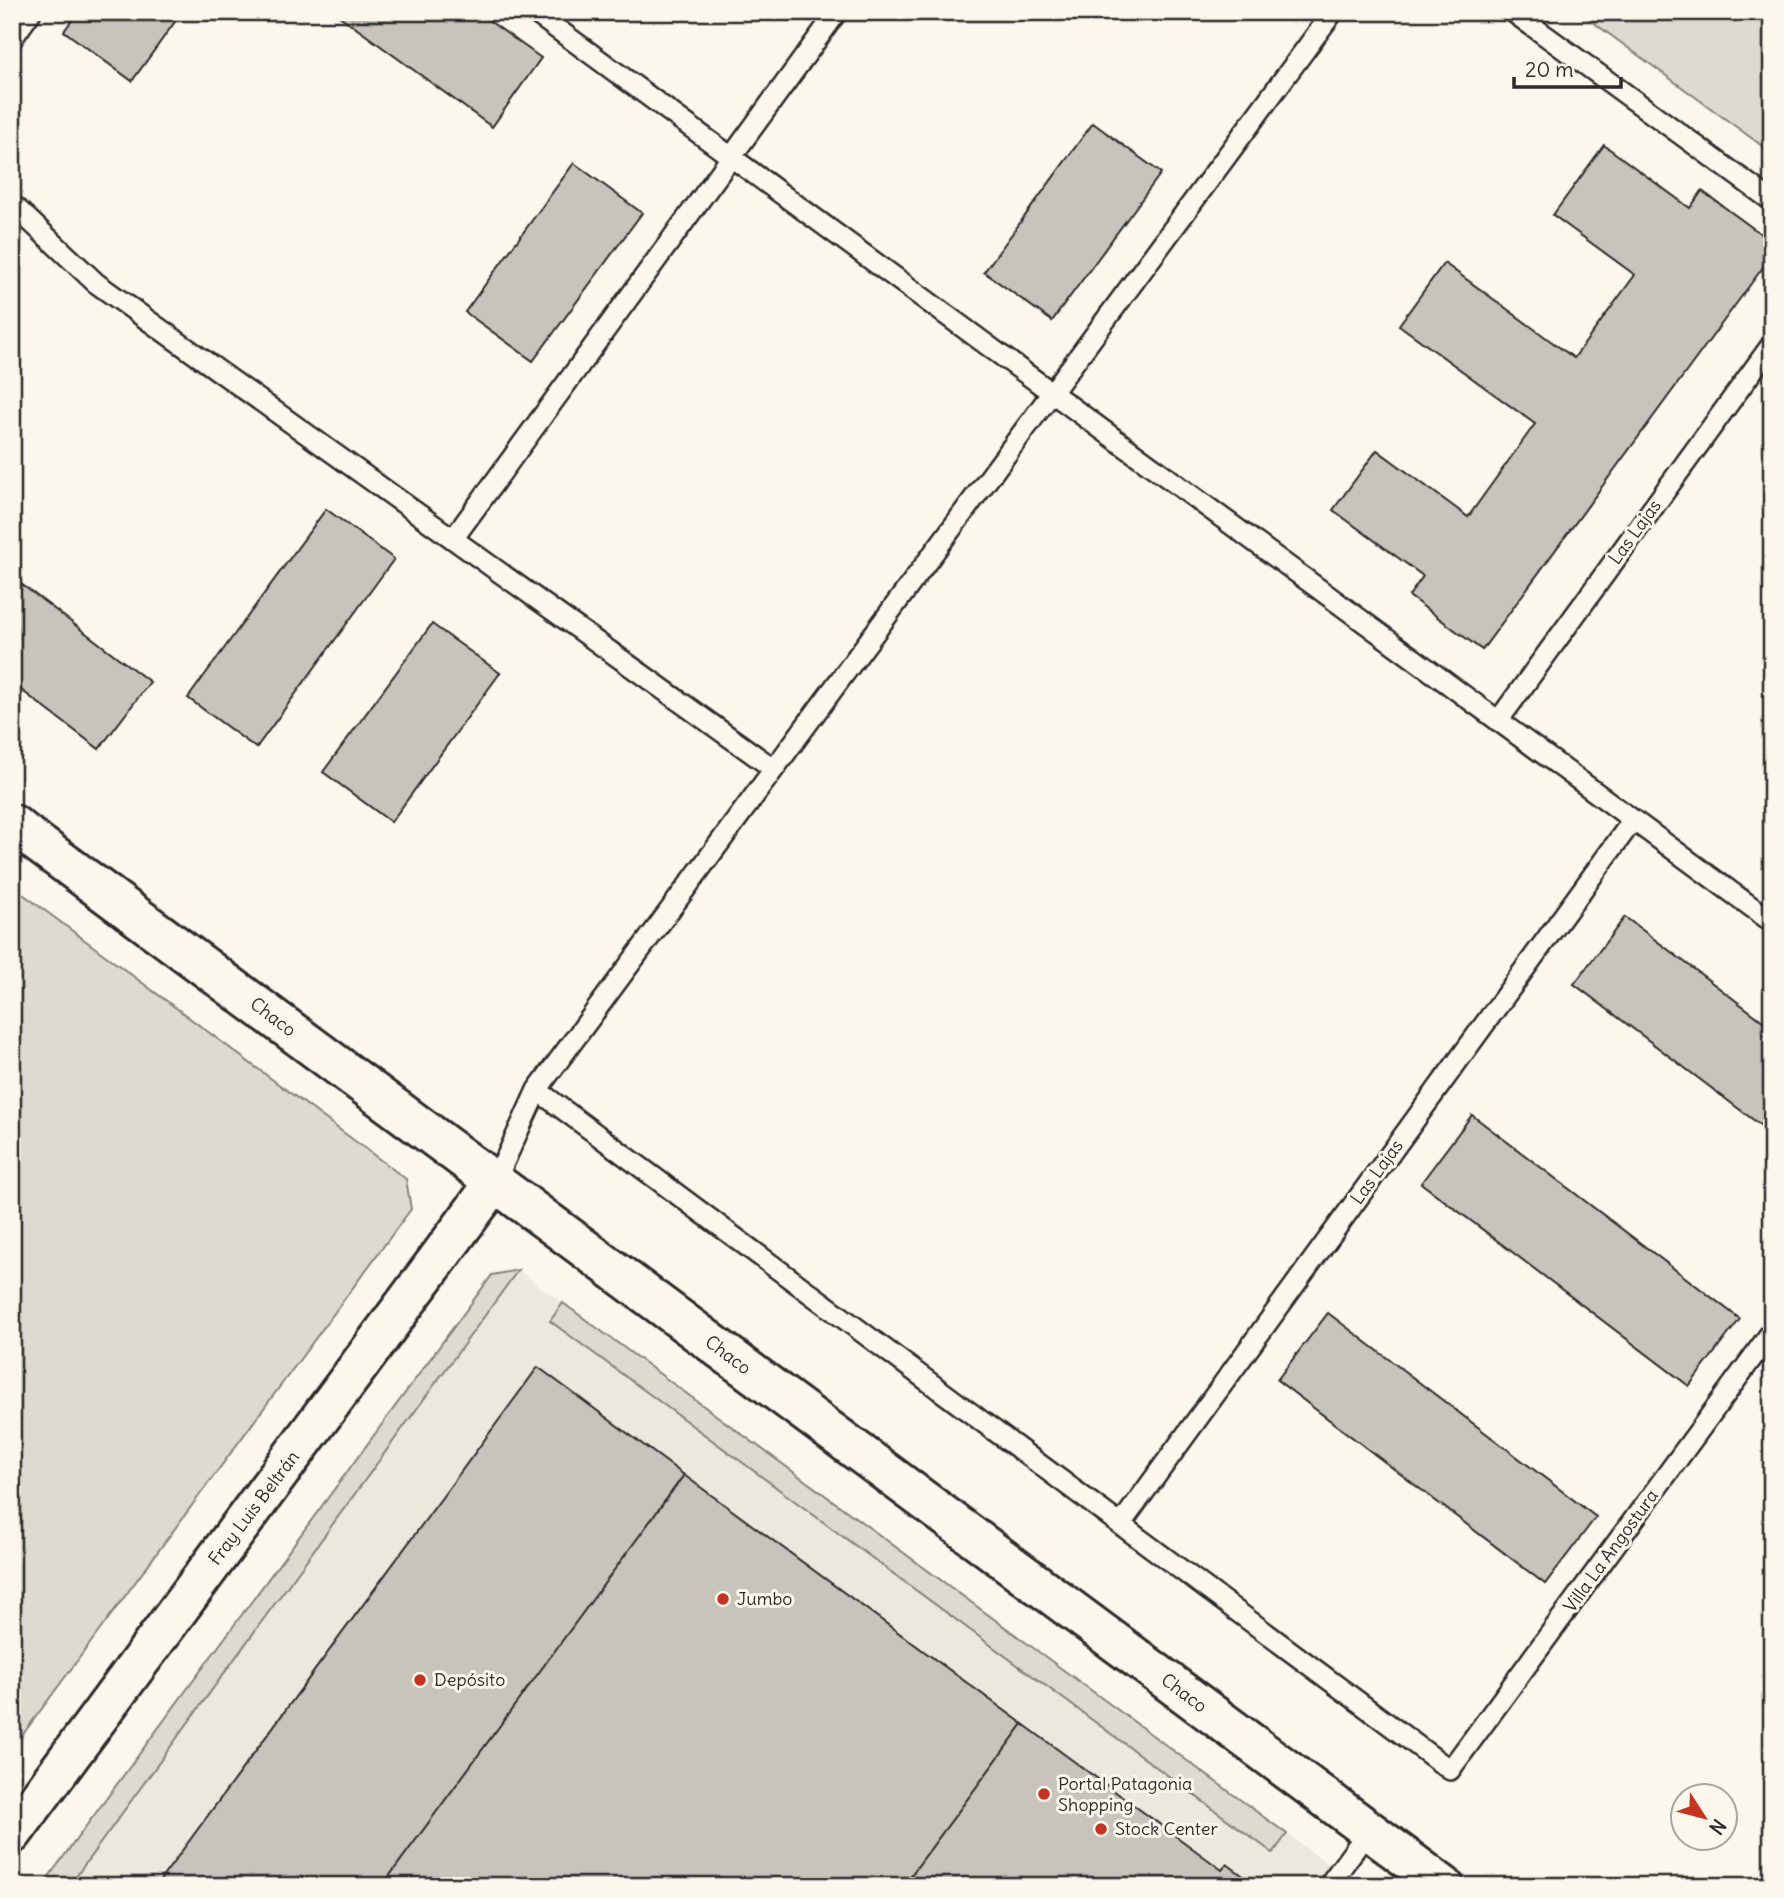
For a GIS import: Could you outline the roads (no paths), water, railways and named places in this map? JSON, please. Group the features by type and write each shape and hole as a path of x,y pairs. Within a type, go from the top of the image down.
{"street":[{"name":"Chaco","path":"12,824 1444,1886"},
{"name":"Fray Luis Beltrán","path":"12,1834 495,1182"}],"lane":[{"path":"12,39 31,12"},
{"path":"534,12 1772,922"},
{"path":"453,539 837,12"},
{"path":"495,1182 537,1090 1333,12"},
{"path":"1513,12 1772,201"},
{"path":"12,204 96,283 774,769"},
{"name":"Las Lajas","path":"1498,721 1772,344"},
{"name":"Las Lajas","path":"1121,1524 1633,820"},
{"path":"537,1090 1121,1524"},
{"name":"Villa La Angostura","path":"1121,1524 1450,1770 1772,1331"},
{"path":"1328,1886 1369,1830"}],"place":[{"name":"Jumbo","path":"723,1599"},
{"name":"Depósito","path":"420,1680"},
{"name":"Portal Patagonia Shopping","path":"1044,1794"},
{"name":"Stock Center","path":"1101,1829"}]}
